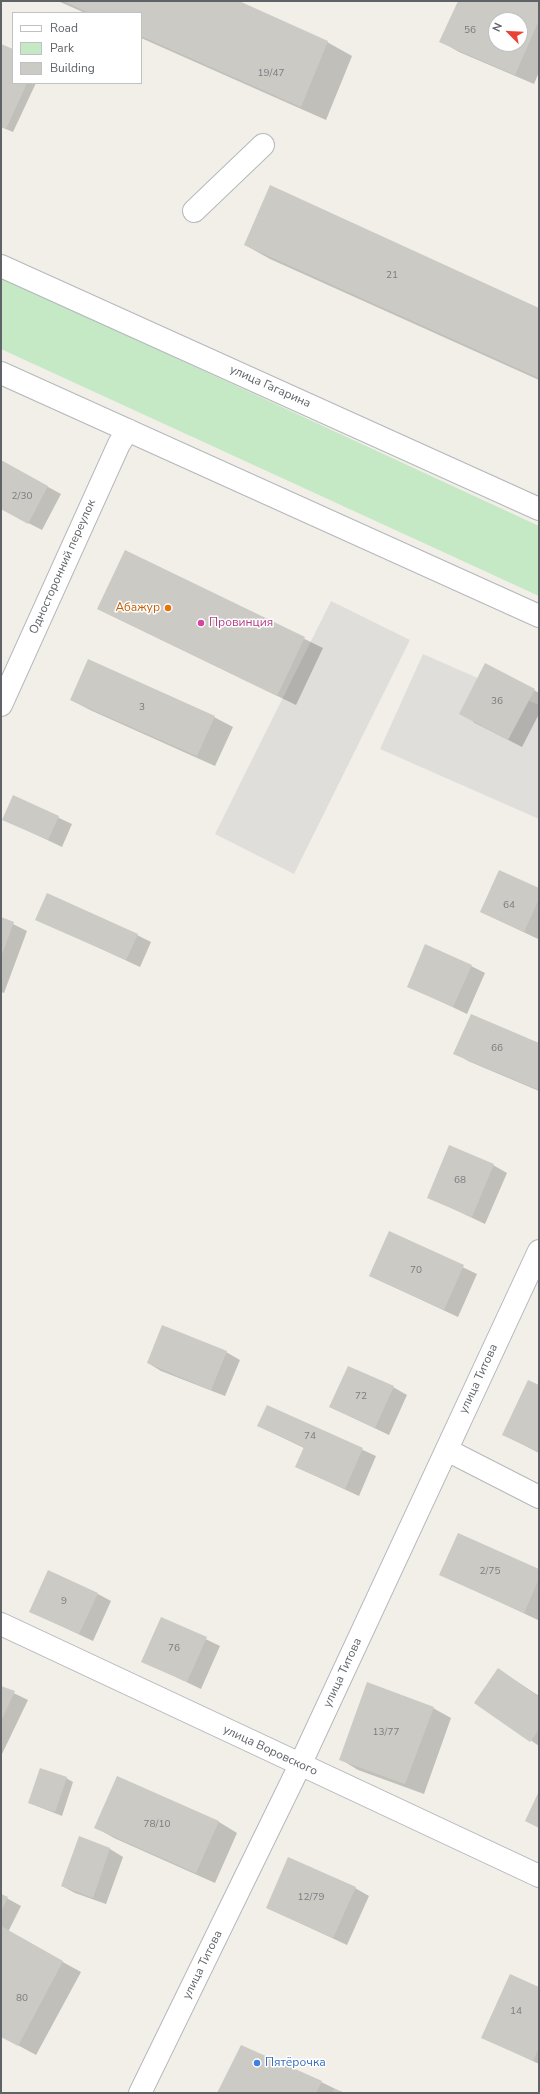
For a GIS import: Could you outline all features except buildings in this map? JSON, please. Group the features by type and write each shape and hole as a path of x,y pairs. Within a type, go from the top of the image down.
{"street":[{"path":"194,211 263,145"},
{"name":"улица Гагарина","path":"1,266 539,509"},
{"path":"1,373 539,616"},
{"name":"Односторонний переулок","path":"1,705 119,444 128,430"},
{"name":"улица Титова","path":"140,2093 300,1765 539,1251"},
{"path":"446,1450 539,1497"},
{"name":"улица Воровского","path":"1,1624 539,1876"}],"shaded area":[{"path":"331,601 410,640 294,874 215,834"},
{"path":"423,654 539,705 539,819 380,749"}],"green space":[{"path":"1,277 539,526 539,596 1,349"}],"place":[{"name":"Абажур","path":"168,608"},
{"name":"Провинция","path":"201,623"},
{"name":"Пятёрочка","path":"257,2063"}]}
